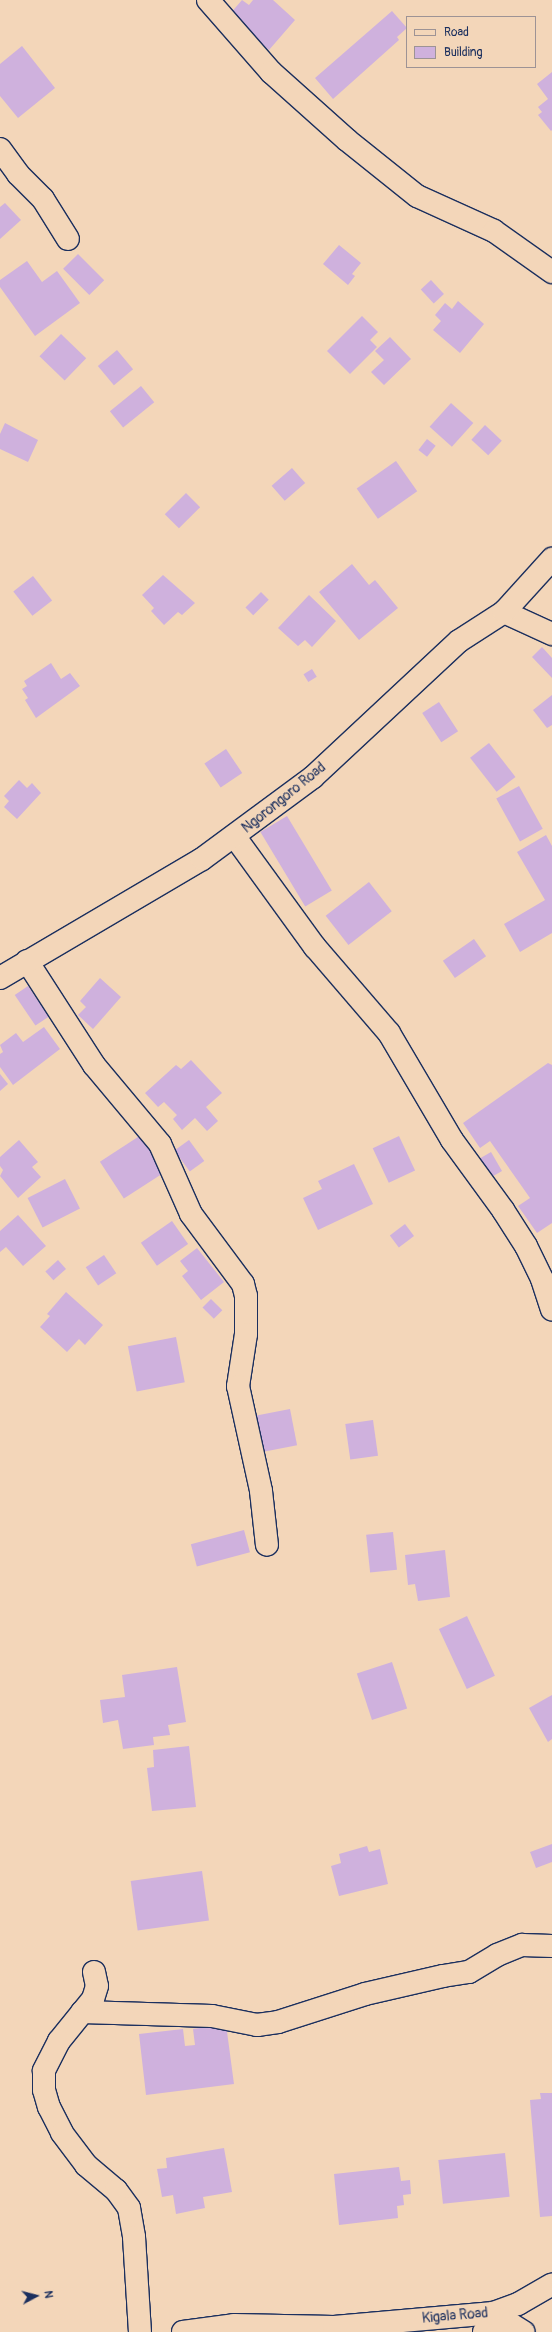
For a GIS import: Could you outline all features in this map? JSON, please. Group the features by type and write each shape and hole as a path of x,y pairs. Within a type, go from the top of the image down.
{"street":[{"path":"208,0 271,72 347,140 417,196 494,231 552,272"},
{"path":"0,149 18,174 43,199 68,239"},
{"name":"Ngorongoro Road","path":"0,978 235,837 312,778 459,641 504,612 552,559"},
{"path":"504,612 552,634"},
{"path":"235,837 315,947 389,1034 452,1140 503,1210 526,1246 542,1279 552,1309"},
{"path":"27,961 94,1065 160,1144 191,1214 243,1284 246,1296 246,1334 238,1386 261,1491 267,1545"},
{"path":"82,2012 212,2016 257,2025 278,2022 365,1994 443,1976 469,1972 497,1955 522,1945 552,1946"},
{"path":"94,1972 97,1986 93,1999 59,2041 44,2071 44,2090 49,2107 62,2132 86,2165 116,2190 129,2208 134,2237 140,2332"},
{"name":"Kigala Road","path":"183,2332 235,2328 334,2327 493,2322 518,2304 552,2284"},
{"path":"493,2322 524,2332"}],"building":[{"path":"242,0 249,5 253,0 273,0 295,20 269,50 229,15"},
{"path":"392,11 406,27 406,29 397,37 399,40 333,99 315,78"},
{"path":"22,46 55,88 18,118 0,96 0,64"},
{"path":"552,72 551,131 538,115 542,112 538,107 548,99 537,84"},
{"path":"5,203 21,220 0,239 0,207"},
{"path":"339,245 361,263 352,274 355,276 348,285 323,264"},
{"path":"78,254 104,280 89,295 63,269"},
{"path":"27,261 42,282 57,271 80,303 35,336 0,287 0,280"},
{"path":"431,280 444,294 434,303 421,290"},
{"path":"458,301 484,324 460,353 433,330 441,321 435,315 445,303 452,309"},
{"path":"362,316 378,332 370,340 377,347 350,374 327,351"},
{"path":"61,334 86,358 65,381 39,356"},
{"path":"390,337 411,359 384,385 371,372 384,360 375,351"},
{"path":"117,350 133,369 114,385 98,366"},
{"path":"141,386 154,402 123,427 110,411"},
{"path":"451,403 473,423 452,447 430,427"},
{"path":"5,423 38,440 28,462 0,449 0,434"},
{"path":"485,425 502,441 488,455 471,440"},
{"path":"427,439 436,446 427,457 418,450"},
{"path":"396,461 417,491 378,519 357,489"},
{"path":"292,468 305,483 285,501 272,486"},
{"path":"186,493 200,507 179,528 165,514"},
{"path":"352,564 369,585 375,580 398,608 359,640 319,592"},
{"path":"163,575 195,603 182,615 178,612 164,625 151,611 154,608 142,595"},
{"path":"33,576 52,600 32,616 13,591"},
{"path":"261,592 269,600 253,615 245,608"},
{"path":"309,595 336,621 312,647 305,640 298,646 278,628"},
{"path":"542,647 552,658 552,678 532,657"},
{"path":"51,663 61,679 70,673 80,686 36,718 25,700 28,698 22,689 27,686 24,681"},
{"path":"312,669 317,677 308,682 304,674"},
{"path":"552,695 552,725 547,728 533,710"},
{"path":"439,702 458,731 441,742 422,713"},
{"path":"489,743 515,777 497,792 470,758"},
{"path":"226,749 242,773 221,788 204,764"},
{"path":"19,780 27,788 32,783 41,793 17,819 4,807 9,801 4,796"},
{"path":"519,786 543,829 520,841 496,799"},
{"path":"287,816 332,891 305,907 260,832"},
{"path":"546,835 552,846 552,933 520,952 504,924 545,900 517,852"},
{"path":"369,882 392,911 348,945 326,916"},
{"path":"474,939 486,956 455,978 443,961"},
{"path":"100,978 121,997 93,1029 78,1015 86,1007 80,1001"},
{"path":"28,986 49,1017 35,1026 15,995"},
{"path":"44,1027 60,1049 13,1085 0,1067 0,1054 3,1052 0,1045 16,1033 23,1042"},
{"path":"191,1060 222,1093 206,1107 218,1121 207,1131 195,1118 182,1130 173,1119 177,1115 164,1102 158,1107 145,1093 176,1065 181,1069"},
{"path":"548,1063 552,1065 552,1223 537,1233 518,1206 530,1198 490,1141 480,1148 463,1123"},
{"path":"0,1074 8,1084 0,1091"},
{"path":"141,1135 165,1172 124,1199 100,1162"},
{"path":"399,1136 415,1170 389,1183 373,1148"},
{"path":"19,1140 38,1162 32,1167 41,1177 18,1198 0,1176 3,1170 0,1166 0,1157"},
{"path":"189,1140 204,1161 190,1172 174,1151"},
{"path":"491,1152 502,1171 491,1178 480,1158"},
{"path":"354,1164 373,1204 318,1230 303,1198 322,1189 318,1181"},
{"path":"65,1179 80,1208 43,1227 28,1198"},
{"path":"18,1215 46,1246 23,1266 6,1247 0,1252 0,1231"},
{"path":"172,1221 188,1244 157,1266 141,1243"},
{"path":"405,1224 414,1236 399,1247 390,1235"},
{"path":"197,1248 224,1282 201,1300 182,1276 188,1271 180,1261"},
{"path":"104,1255 116,1273 98,1286 86,1267"},
{"path":"58,1260 66,1269 53,1280 45,1271"},
{"path":"66,1292 103,1325 85,1345 79,1339 67,1352 40,1327 50,1316 47,1314"},
{"path":"211,1299 222,1310 214,1319 203,1307"},
{"path":"176,1337 185,1382 137,1392 128,1346"},
{"path":"290,1409 297,1445 260,1453 253,1416"},
{"path":"373,1420 378,1456 350,1460 345,1424"},
{"path":"244,1530 250,1552 197,1566 191,1544"},
{"path":"393,1532 397,1570 370,1573 366,1535"},
{"path":"445,1550 450,1597 418,1601 415,1584 408,1585 405,1555"},
{"path":"467,1616 495,1676 467,1689 439,1629"},
{"path":"392,1662 407,1709 372,1720 357,1673"},
{"path":"177,1667 186,1722 168,1725 170,1735 153,1737 154,1745 123,1749 118,1720 103,1723 100,1700 125,1697 122,1675"},
{"path":"552,1695 552,1739 548,1742 529,1708"},
{"path":"189,1746 196,1807 152,1811 147,1768 154,1767 153,1750"},
{"path":"552,1844 552,1862 536,1868 530,1852"},
{"path":"367,1846 369,1852 380,1849 388,1884 339,1896 331,1866 341,1863 339,1854"},
{"path":"202,1871 209,1921 138,1931 131,1881"},
{"path":"226,2024 234,2084 146,2095 139,2034 183,2029 185,2046 195,2045 193,2029"},
{"path":"540,2093 552,2093 552,2216 540,2217 530,2100 541,2099"},
{"path":"224,2148 232,2192 203,2197 205,2208 176,2214 173,2195 162,2197 157,2169 167,2168 166,2158"},
{"path":"505,2153 510,2197 443,2204 438,2160"},
{"path":"399,2167 401,2181 410,2180 411,2194 403,2195 404,2205 397,2206 398,2218 339,2225 334,2174"}]}
